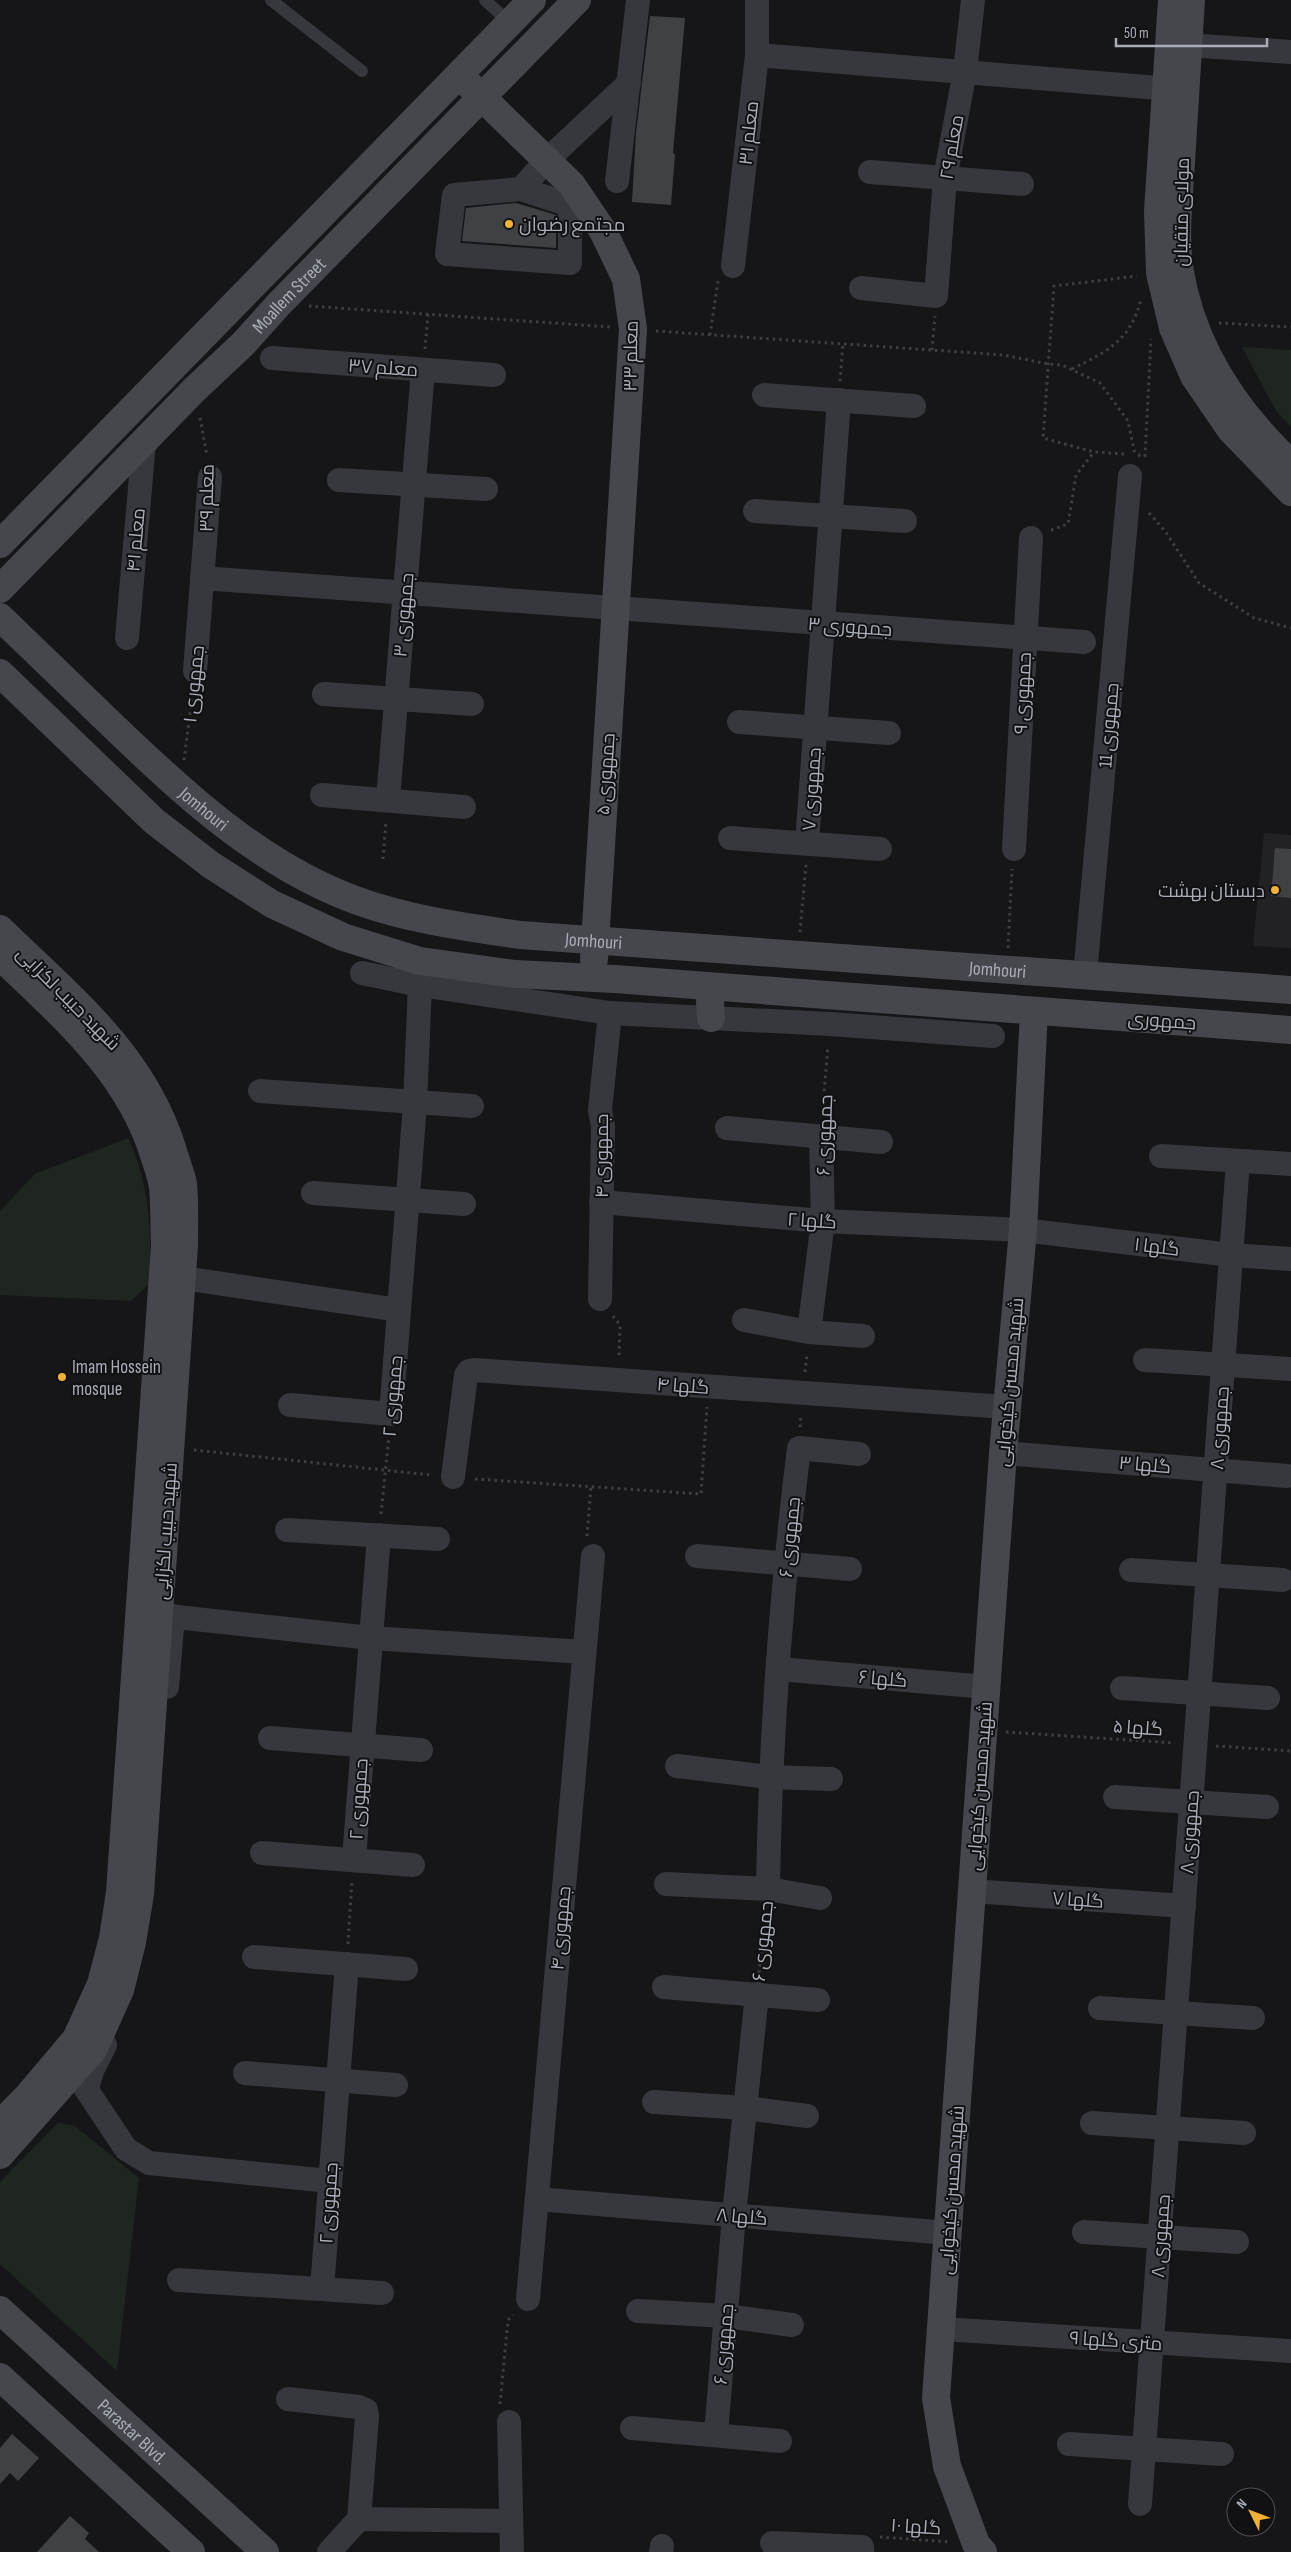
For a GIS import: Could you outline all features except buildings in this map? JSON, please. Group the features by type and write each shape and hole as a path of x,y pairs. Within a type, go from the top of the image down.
{"street":[{"name":"Moallem Street","path":"0,544 532,0"},
{"name":"Moallem Street","path":"0,589 195,389 243,344 279,304 577,0"},
{"path":"617,181 638,0"},
{"name":"معلم ۳۱","path":"733,266 756,55 757,0"},
{"name":"معلم ۲۹","path":"936,296 945,178 965,71 973,0"},
{"path":"1172,0 1179,44"},
{"path":"756,55 1176,90 1179,44 1191,0"},
{"path":"1179,44 1291,52"},
{"name":"معلم ۳۳","path":"459,75 572,185 603,231 626,278 632,321 616,608"},
{"path":"521,189 570,205 570,263 447,254 454,195 521,189 547,160 628,82"},
{"name":"مولای متقیان","path":"1176,90 1158,211 1153,274 1173,328 1194,376 1231,430 1291,492"},
{"name":"مولای متقیان","path":"1176,90 1179,271 1192,322 1211,366 1246,418 1291,464"},
{"path":"870,172 1022,184"},
{"path":"861,288 936,296"},
{"name":"معلم ۳۷","path":"272,358 494,375"},
{"name":"جمهوری ۳","path":"388,800 423,370"},
{"path":"764,395 914,406"},
{"name":"جمهوری ۷","path":"808,843 839,400"},
{"name":"معلم ۴۱","path":"126,638 144,442"},
{"name":"جمهوری 11","path":"1085,975 1131,474"},
{"name":"معلم ۳۹","path":"202,578 210,477"},
{"path":"338,480 486,489"},
{"path":"755,511 905,521"},
{"name":"جمهوری ۹","path":"1014,849 1031,538"},
{"name":"جمهوری ۳","path":"202,578 1084,642"},
{"name":"جمهوری ۱","path":"195,671 202,578"},
{"name":"جمهوری ۵","path":"593,980 616,608"},
{"name":"Jomhouri","path":"0,617 180,790 234,832 291,870 357,900 422,920 520,935 1291,990"},
{"name":"Jomhouri","path":"0,673 154,820 211,865 272,904 343,937 420,961 515,974 593,980 615,979 1034,1011"},
{"path":"324,694 472,704"},
{"path":"739,722 889,733"},
{"path":"322,795 464,807"},
{"path":"730,838 880,848"},
{"name":"شهید حبیب لکزایی","path":"0,929 97,1023 126,1057 151,1096 168,1136 182,1183 184,1245 182,1278 170,1312"},
{"name":"شهید حبیب لکزایی","path":"0,956 83,1036 110,1069 134,1105 150,1143 163,1186 170,1312 157,1615 140,1894 132,1942 120,1990 93,2050 0,2155"},
{"path":"362,973 420,985 610,1013 830,1024 993,1036"},
{"name":"جمهوری ۲","path":"391,1414 415,1104 420,985"},
{"path":"709,987 710,1018"},
{"name":"جمهوری","path":"1034,1011 1291,1030"},
{"name":"شهید محسن کیخوایی","path":"980,2548 946,2466 936,2398 1006,1407 1023,1230 1034,1011"},
{"name":"جمهوری ۴","path":"600,1299 603,1126 600,1110 610,1013"},
{"path":"260,1091 415,1104 472,1106"},
{"path":"728,1128 881,1142"},
{"name":"جمهوری ۶","path":"809,1332 823,1221 821,1137"},
{"path":"1161,1156 1291,1164"},
{"name":"جمهوری ۸","path":"1140,2504 1238,1161"},
{"path":"313,1193 464,1204"},
{"name":"گلها ۲","path":"601,1202 823,1221 1023,1230"},
{"name":"گلها ۱","path":"1023,1230 1231,1255 1291,1259"},
{"path":"182,1278 399,1310"},
{"path":"744,1320 809,1332 863,1336"},
{"path":"1145,1360 1291,1369"},
{"name":"گلها ۴","path":"452,1477 466,1375 469,1371 1006,1407"},
{"path":"290,1404 391,1414"},
{"name":"جمهوری ۶","path":"768,1889 769,1777 779,1669 784,1565 799,1448 859,1454"},
{"name":"گلها ۳","path":"1003,1452 1287,1476"},
{"path":"287,1530 438,1539"},
{"name":"جمهوری ۲","path":"354,1859 378,1535"},
{"name":"جمهوری ۴","path":"528,2299 593,1556"},
{"path":"696,1556 784,1565 850,1569"},
{"path":"1131,1570 1283,1580"},
{"path":"157,1615 371,1638 584,1652"},
{"name":"گلها ۶","path":"779,1669 986,1688"},
{"path":"1122,1688 1268,1698"},
{"path":"270,1738 421,1750"},
{"path":"677,1766 769,1777 831,1779"},
{"path":"1115,1798 1267,1807"},
{"path":"262,1853 413,1865"},
{"path":"666,1884 768,1889 820,1898"},
{"name":"گلها ۷","path":"972,1891 1184,1906"},
{"path":"254,1957 406,1969"},
{"name":"جمهوری ۲","path":"322,2289 346,1964"},
{"path":"664,1987 818,2000"},
{"name":"جمهوری ۶","path":"716,2434 734,2215 757,1994"},
{"path":"1100,2008 1253,2018"},
{"path":"244,2072 396,2085"},
{"path":"74,2073 126,2149 149,2163 330,2181"},
{"name":"شهید حبیب لکزایی","path":"0,2124 74,2073"},
{"path":"654,2102 745,2108 807,2116"},
{"path":"1092,2123 1244,2133"},
{"name":"گلها ۸","path":"537,2199 948,2232"},
{"path":"1084,2232 1237,2242"},
{"path":"179,2280 382,2293"},
{"name":"Parastar Blvd.","path":"0,2310 265,2552"},
{"path":"638,2311 726,2316 792,2324"},
{"name":"۹ متری گلها","path":"941,2329 1291,2351"},
{"path":"0,2377 191,2552"},
{"path":"288,2399 359,2407 366,2410 359,2519 329,2552"},
{"path":"509,2422 512,2552"},
{"path":"632,2428 780,2440"},
{"path":"1069,2444 1222,2454"},
{"path":"359,2519 511,2521"},
{"path":"772,2543 862,2550"}],"lane":[{"path":"271,0 362,71"},
{"path":"485,0 510,23"}],"path":[{"path":"710,335 716,282 733,266"},
{"path":"1072,369 1109,350 1136,320 1153,274 1054,286 1043,438 1094,452 1131,474"},
{"path":"932,350 936,296"},
{"path":"423,370 428,314"},
{"path":"1192,322 1291,327"},
{"path":"1131,474 1145,456 1152,331"},
{"path":"839,400 843,344"},
{"path":"1004,355 1062,365 1100,383 1128,421 1131,474 1164,531 1199,583 1254,618 1291,628"},
{"name":"معلم ۳۹","path":"195,389 210,477"},
{"path":"1031,538 1068,524 1076,475 1094,452"},
{"name":"جمهوری ۱","path":"180,790 195,671"},
{"path":"383,859 388,800"},
{"name":"جمهوری ۷","path":"799,955 808,843"},
{"path":"1006,970 1014,849"},
{"name":"جمهوری ۶","path":"821,1137 830,1024"},
{"path":"600,1299 620,1325 618,1380"},
{"path":"701,1494 709,1386"},
{"name":"جمهوری ۲","path":"378,1535 391,1414"},
{"path":"591,1486 587,1542 593,1556"},
{"name":"گلها ۵","path":"983,1730 1291,1751"},
{"name":"جمهوری ۲","path":"346,1964 354,1859"},
{"name":"جمهوری ۶","path":"757,1994 768,1889"},
{"path":"509,2422 500,2405 508,2320 528,2299"},
{"name":"گلها ۱۰","path":"862,2550 865,2536 980,2548"}],"shaded area":[{"path":"1242,347 1291,350 1291,427 1276,411"},
{"name":"دبستان بهشت","path":"1264,833 1291,835 1291,948 1253,946"},
{"path":"128,1138 141,1173 148,1210 150,1246 149,1284 131,1301 0,1295 0,1211 35,1174"},
{"path":"58,2123 75,2126 139,2178 117,2371 0,2264 0,2182"}],"place":[{"name":"مجتمع رضوان","path":"509,224"},
{"name":"دبستان بهشت","path":"1275,890"},
{"name":"Imam Hossein mosque","path":"62,1377"}]}
